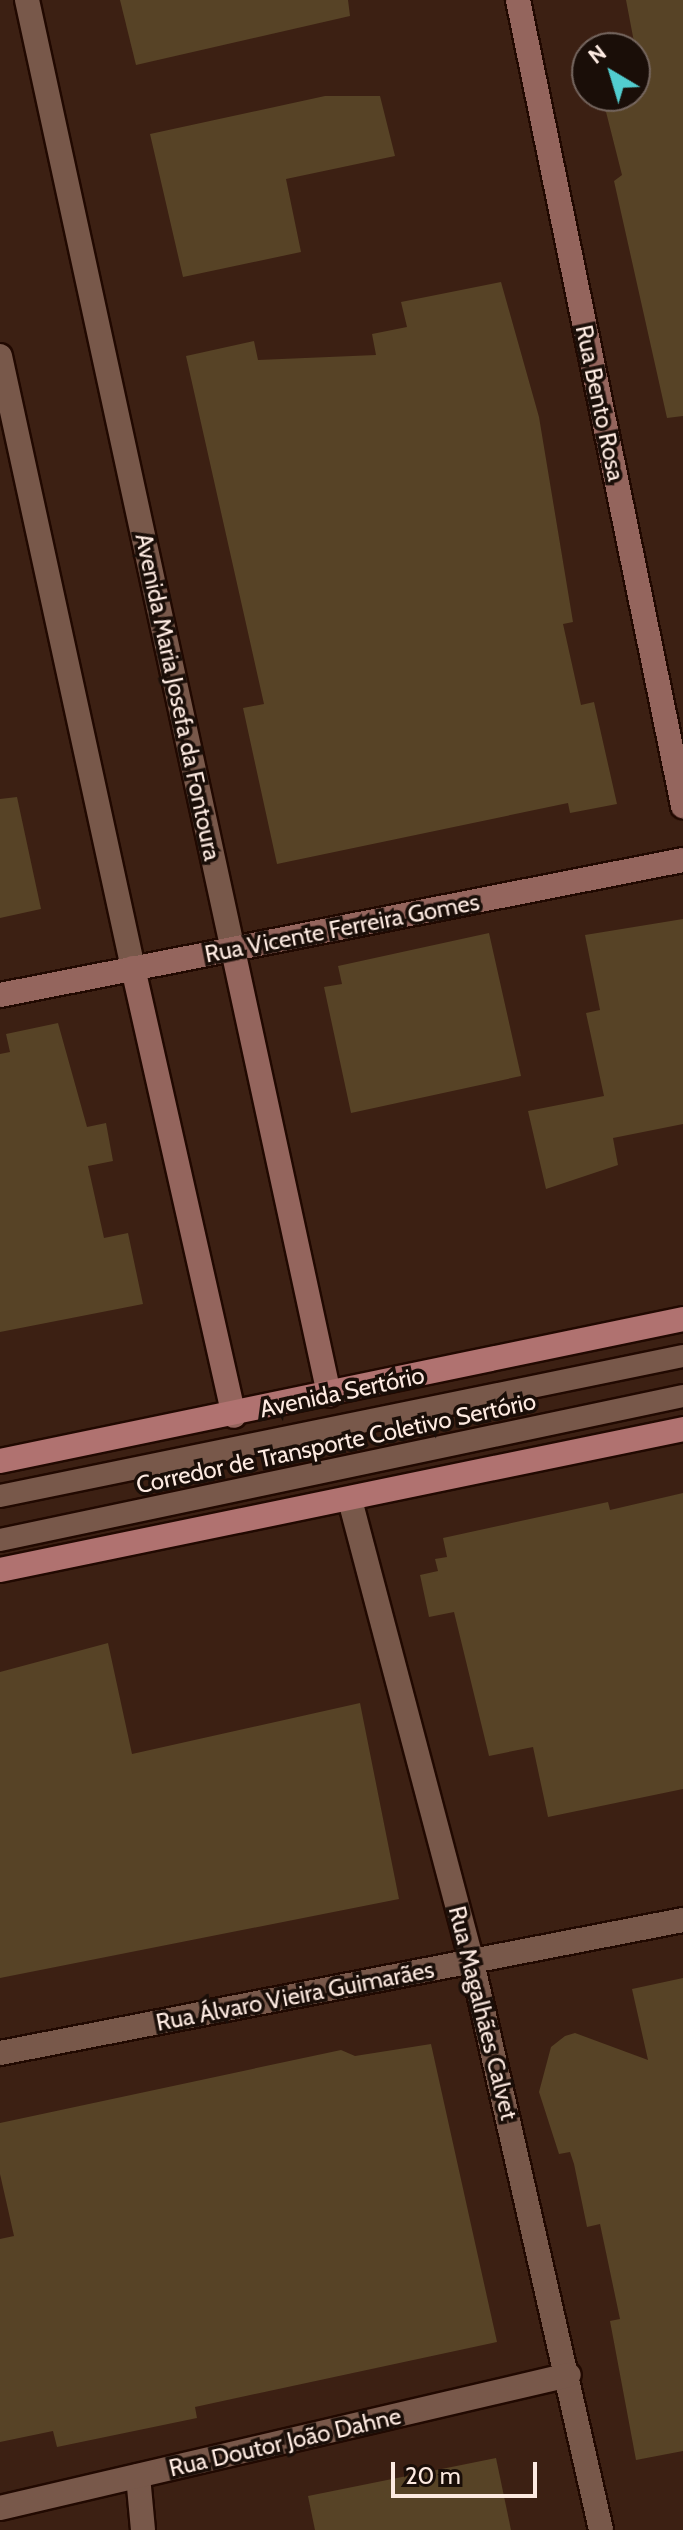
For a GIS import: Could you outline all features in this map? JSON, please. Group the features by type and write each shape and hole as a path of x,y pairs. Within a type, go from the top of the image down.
{"main road":[{"name":"Avenida Sertório","path":"0,1461 234,1416 683,1319"},
{"path":"0,1570 683,1429"}],"street":[{"name":"Avenida Maria Josefa da Fontoura","path":"27,0 329,1395"},
{"name":"Rua Bento Rosa","path":"518,0 683,806"},
{"path":"0,356 234,1416"},
{"name":"Rua Vicente Ferreira Gomes","path":"0,995 683,860"},
{"name":"Rua Magalhães Calvet","path":"350,1500 472,1962 569,2375 601,2530"},
{"name":"Rua Álvaro Vieira Guimarães","path":"0,2053 683,1920"},
{"name":"Rua Doutor João Dahne","path":"0,2508 569,2375"},
{"path":"138,2476 143,2530"}],"lane":[{"name":"Corredor de Transporte Coletivo Sertório","path":"0,1496 683,1356"},
{"name":"Corredor de Transporte Coletivo Sertório","path":"0,1540 683,1396"}],"building":[{"path":"120,0 348,0 350,16 136,65"},
{"path":"626,0 683,0 683,416 667,418 614,181 622,175 606,112 651,112 651,32 632,32"},
{"path":"325,96 380,96 395,156 286,179 301,252 183,277 150,134"},
{"path":"501,282 539,417 573,622 563,624 581,705 594,702 617,804 570,813 568,803 277,864 243,708 264,704 186,356 254,341 258,360 376,355 372,334 407,327 401,302"},
{"path":"17,797 41,909 0,918 0,799"},
{"path":"683,919 683,1124 613,1138 618,1165 546,1189 528,1111 604,1096 586,1013 600,1010 585,935"},
{"path":"489,933 521,1076 351,1113 324,987 342,984 338,966"},
{"path":"58,1023 87,1127 106,1123 113,1161 88,1166 104,1238 128,1233 143,1304 0,1332 0,1054 10,1052 6,1034"},
{"path":"683,1493 683,1789 548,1817 533,1747 489,1756 454,1612 429,1617 420,1575 438,1571 435,1559 447,1557 443,1538 608,1502 610,1510"},
{"path":"108,1643 132,1754 360,1703 399,1899 0,1978 0,1672"},
{"path":"683,1978 683,2451 636,2460 610,2321 620,2319 600,2224 587,2227 570,2152 559,2154 539,2092 551,2047 565,2036 575,2033 648,2060 632,1989"},
{"path":"431,2044 497,2342 195,2407 197,2418 57,2447 53,2431 0,2442 0,2239 14,2236 0,2174 0,2123 341,2050 355,2056"},
{"path":"496,2458 511,2530 315,2530 308,2496"}]}
